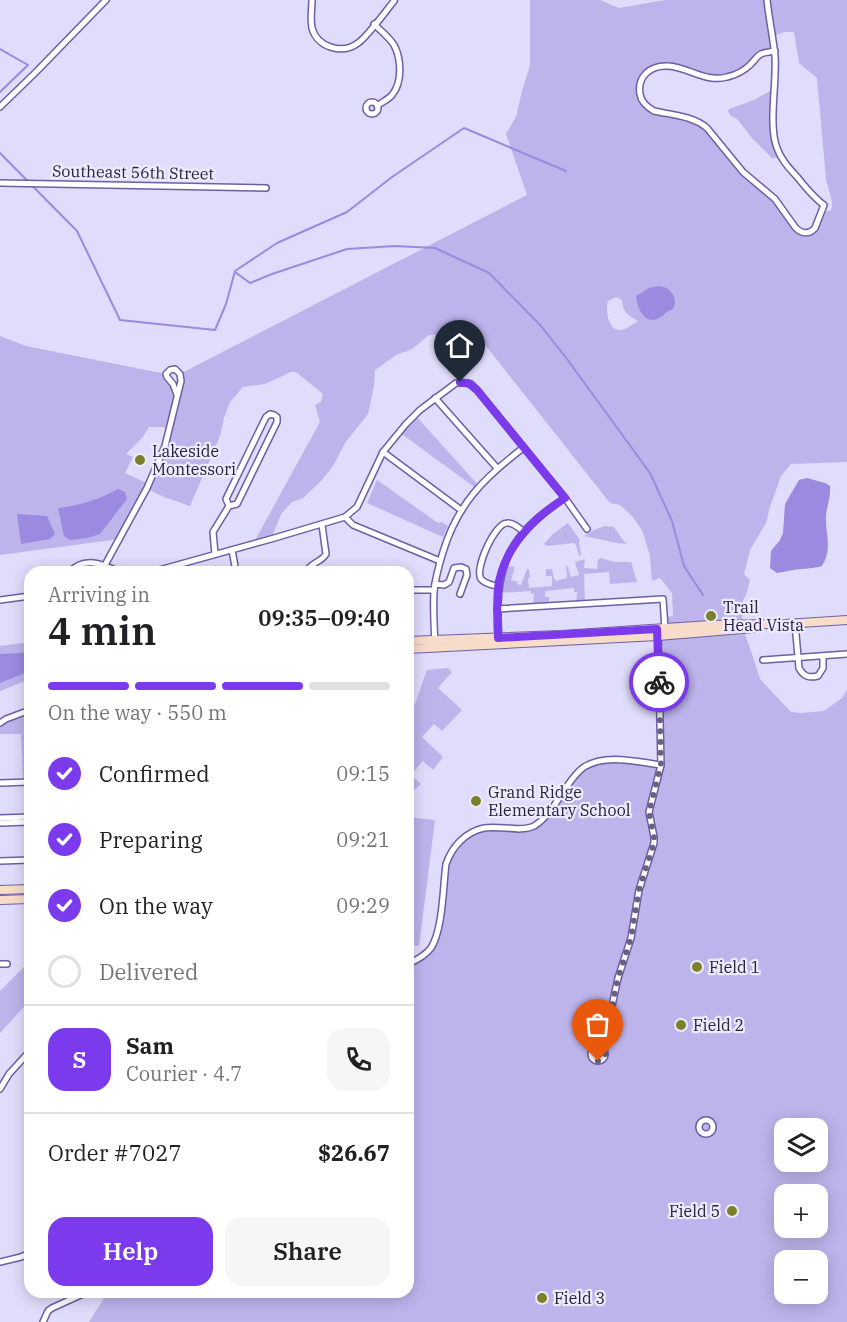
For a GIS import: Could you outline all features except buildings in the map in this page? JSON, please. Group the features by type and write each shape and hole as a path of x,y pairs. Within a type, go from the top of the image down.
{"street":[{"path":"0,107 106,0"},
{"path":"312,0 312,28 319,40 333,48 342,49 358,43 394,1"},
{"path":"767,0 775,51 776,65 773,130 776,145 782,159 824,205 813,231 805,233 798,231 775,199 743,172 707,128 698,121 654,111 640,98 639,86 643,76 656,67 669,66 709,78 723,78 743,71 762,54 775,51"},
{"path":"374,24 394,46 400,68 391,97 377,106"},
{"name":"Southeast 56th Street","path":"0,183 266,188"},
{"path":"184,566 345,517 357,507 383,452 406,424 435,398 456,383 464,382 471,384 565,498 587,529"},
{"path":"75,566 96,562 105,565 153,476 165,446 177,395"},
{"path":"435,398 497,468"},
{"path":"216,555 213,532 229,506 237,504 277,422 277,417 274,415 270,414 266,417 261,425 226,499 229,506"},
{"path":"435,644 434,587 440,561 460,510 497,468 523,448"},
{"path":"383,452 460,510"},
{"path":"499,641 497,609 504,565 524,532 539,516 565,498"},
{"path":"345,517 353,525 440,561"},
{"path":"499,586 485,582 479,573 486,548 500,525 510,522 524,532"},
{"path":"309,566 326,555 322,525"},
{"path":"232,550 235,566"},
{"path":"414,589 444,585 449,582 454,568 461,567 466,569 467,575 460,594"},
{"path":"0,600 24,597"},
{"path":"497,609 663,599 660,631 661,765 649,812 654,843 639,890 631,938 618,978 607,1029 600,1047"},
{"path":"414,647 660,631 743,629 847,620"},
{"path":"795,623 799,668 803,675 818,676 822,672 823,656"},
{"path":"414,642 435,644"},
{"path":"763,660 847,654"},
{"path":"0,723 24,712"},
{"path":"414,961 425,955 435,940 439,926 446,864 460,840 484,828 527,829 539,823 555,805 573,778 585,766 601,761 616,760 661,765"},
{"path":"0,783 24,782"},
{"path":"0,818 24,817"},
{"path":"0,823 24,822"},
{"path":"0,861 24,860"},
{"path":"0,890 24,889"},
{"path":"0,900 24,899"},
{"path":"0,1089 9,1074 24,1058"},
{"path":"0,1262 24,1256"},
{"path":"43,1322 48,1311 74,1298"}],"shaded area":[{"path":"530,0 600,0 619,8 665,0 847,0 847,462 791,464 781,476 766,523 750,550 744,574 750,580 743,600 742,624 665,629 664,617 673,616 672,593 660,578 652,581 650,556 642,530 620,505 610,503 486,346 470,335 429,335 412,349 396,355 375,370 368,414 345,443 333,466 321,481 303,498 292,502 281,514 271,539 253,544 320,422 315,405 321,402 323,394 296,372 291,372 265,384 243,387 230,402 220,436 190,506 147,489 119,539 0,555 0,336 26,346 166,374 177,394 180,374 527,195 506,134 516,117 530,65","holes":["784,32 794,32 799,63 817,78 826,179 832,208 830,211 821,212 813,231 798,231 775,199 743,172 698,121 648,108 639,92 646,73 669,66 718,79 736,74 765,52 775,51 772,37","616,297 622,300 626,313 638,321 625,329 616,329 608,318 608,301","149,427 163,427 169,430 149,484 125,473 133,457 126,454 142,438"]},
{"path":"775,88 773,130 781,157 772,158 728,111"},
{"path":"658,286 670,290 675,305 661,317 650,320 640,311 636,296 649,288"},
{"path":"415,415 479,486 477,489 399,432"},
{"path":"807,478 830,486 826,515 827,553 822,566 777,573 770,568 771,551 783,533 785,504 799,480"},
{"path":"377,480 438,523 442,522 448,526 443,537 367,503"},
{"path":"118,489 125,492 127,499 100,534 70,540 64,536 58,508 89,502"},
{"path":"17,514 47,516 55,534 50,539 21,544"},
{"path":"568,523 580,540 581,555 579,556 574,543 547,546 544,544"},
{"path":"605,526 614,527 627,544 584,536"},
{"path":"600,558 615,562 631,562 637,582 610,584 609,572 584,574 585,604 576,605 577,592 574,592 574,588 545,591 545,597 549,597 549,606 533,607 534,594 531,594 531,591 498,593 504,565 515,567 511,580 521,585 527,569 529,570 529,588 552,586 552,576 546,576 546,569 552,569 556,581 567,578 567,565 571,577 579,575 575,562 585,559 584,568 597,569"},
{"path":"743,629 760,679 791,712 824,711 842,698 847,690 847,1322 89,1322 104,1298 414,1298 414,961 419,959 435,940 446,864 461,840 484,828 527,829 539,823 572,778 585,766 607,760 661,765 658,636"},
{"path":"24,643 24,681 0,691 0,646"},
{"path":"24,652 24,673 0,683 0,654"},
{"path":"448,668 452,672 438,688 462,710 442,731 434,724 422,737 443,757 433,770 423,761 414,772 414,707 427,670"},
{"path":"24,712 24,783 21,734 0,734 0,722"},
{"path":"414,778 421,784 414,790"},
{"path":"414,818 435,820 419,946 414,946"},
{"path":"24,967 24,1007 0,1033 0,991"}],"waterway":[{"path":"0,49 28,65 0,92"},
{"path":"0,153 77,231 120,320 215,330 226,304 235,271 277,243 347,212 392,177 464,128 566,171"},
{"path":"235,272 250,283 347,249 395,246 435,248 489,273 541,326 650,473 672,521 684,566 703,595"}],"way so far":[{"path":"598,1061 605,1056 605,1051 600,1047 607,1029 618,978 631,938 639,890 654,843 649,807 661,765 659,682"}],"place":[{"name":"Lakeside Montessori","path":"140,460"},
{"name":"Trail Head Vista","path":"711,616"},
{"name":"Grand Ridge Elementary School","path":"476,801"},
{"name":"Field 1","path":"697,967"},
{"name":"Field 2","path":"681,1025"},
{"name":"Field 5","path":"732,1211"},
{"name":"Field 3","path":"542,1298"}],"route":[{"path":"460,382 471,384 477,390 565,498 529,526 508,556 499,582 498,638 657,629 659,682"}]}
